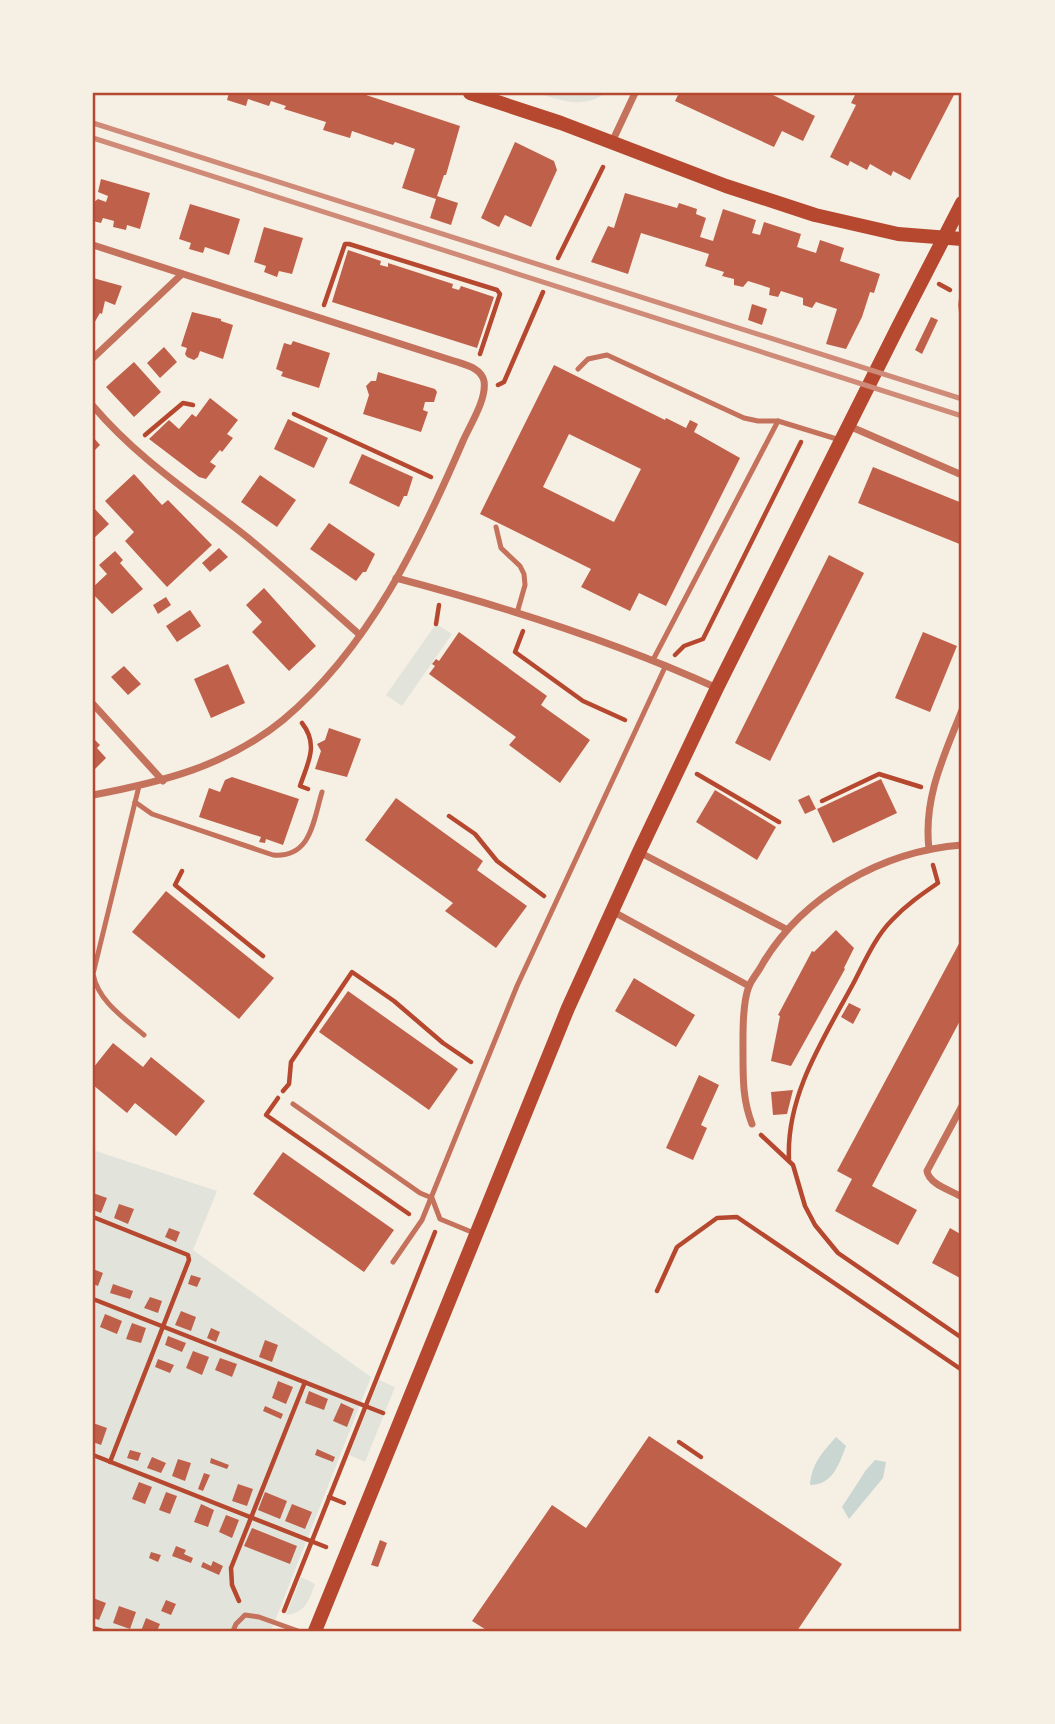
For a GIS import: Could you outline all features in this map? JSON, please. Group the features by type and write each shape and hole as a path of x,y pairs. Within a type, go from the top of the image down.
{"main road":[{"path":"470,93 726,186 816,215 898,234 962,239"},
{"path":"315,1631 568,1008 611,911 717,688 962,204"}],"street":[{"path":"611,143 635,93"},
{"path":"93,246 475,369 482,377 483,392 445,483 396,578 360,635 327,678 292,712 258,737 223,757 163,781 93,795"},
{"path":"93,358 182,274"},
{"path":"93,407 152,466 245,536 360,635"},
{"path":"849,426 962,475"},
{"path":"396,578 596,638 717,688"},
{"path":"93,704 163,781"},
{"path":"929,849 927,816 932,791 962,710"},
{"path":"752,1124 743,1091 743,1038 749,986 786,929 857,876 898,858 929,849 962,845"},
{"path":"639,852 786,929"},
{"path":"611,911 749,986"},
{"path":"962,1106 927,1171 932,1181 962,1197"}],"lane":[{"path":"578,369 588,359 607,355 744,418 778,421 841,441"},
{"path":"653,660 778,421"},
{"path":"496,527 501,548 520,566 524,574 517,613"},
{"path":"393,1262 422,1220 517,986 666,665"},
{"path":"139,786 93,974 95,987 102,998 144,1035"},
{"path":"135,802 152,814 273,855 287,856 301,849 309,834 322,793"},
{"path":"293,1104 420,1193 432,1198 440,1219 477,1234"},
{"path":"233,1631 236,1623 245,1615 298,1631"}],"path":[{"path":"558,258 603,167"},
{"path":"320,318 345,244 485,286 497,290 500,294 475,369"},
{"path":"938,284 950,290"},
{"path":"504,382 543,292"},
{"path":"131,447 183,403 193,405"},
{"path":"294,414 445,483"},
{"path":"666,665 684,646 703,639 808,429"},
{"path":"436,624 439,605"},
{"path":"521,636 515,652 583,701 638,726"},
{"path":"292,712 311,738 312,748 300,786 322,793"},
{"path":"680,766 779,822"},
{"path":"822,801 879,774 932,791"},
{"path":"449,816 475,834 509,871 543,896 556,901"},
{"path":"789,1159 794,1107 812,1061 866,960 890,921 938,883 929,849"},
{"path":"182,871 175,884 263,956"},
{"path":"422,1220 412,1216 266,1115 289,1084 291,1062 352,972 394,1000 467,1060 484,1068"},
{"path":"752,1124 767,1143 793,1164 805,1206 825,1240 850,1262 962,1338"},
{"path":"93,1217 188,1255 189,1260 110,1462"},
{"path":"657,1291 677,1247 718,1219 737,1217 962,1370"},
{"path":"278,1624 440,1219"},
{"path":"93,1299 400,1420"},
{"path":"245,1615 232,1585 231,1568 305,1382"},
{"path":"679,1441 701,1457"},
{"path":"93,1455 326,1547"},
{"path":"329,1497 344,1503"},
{"path":"93,1628 102,1631"}],"shaded area":[{"path":"538,93 606,93 589,101 572,102"},
{"path":"436,624 452,634 402,706 386,695"},
{"path":"93,1150 217,1191 193,1250 371,1377 271,1631 93,1631"},
{"path":"379,1380 395,1387 365,1462 349,1455"},
{"path":"836,1437 846,1446 838,1466 830,1477 810,1485 815,1464"},
{"path":"875,1460 886,1462 883,1478 849,1519 842,1507"},
{"path":"301,1577 315,1584 311,1595 302,1609 286,1615"}],"building":[{"path":"229,93 360,93 460,126 437,196 458,203 451,225 430,218 436,199 402,188 415,149 395,142 393,145 352,131 350,138 323,130 326,122 284,109 286,106 271,101 269,106 248,99 246,106 227,100"},
{"path":"679,93 769,93 815,116 803,141 782,131 774,147 675,101"},
{"path":"856,93 955,93 910,180 893,171 891,176 870,164 867,170 850,161 848,166 830,157 856,105 851,103"},
{"path":"515,142 554,161 557,170 531,227 505,215 499,227 481,218"},
{"path":"101,179 150,193 140,229 127,225 126,230 113,227 114,221 103,218 101,223 93,221 94,202 98,199 106,202 108,196 98,192"},
{"path":"625,193 677,208 679,203 697,209 696,214 706,218 700,237 713,241 723,209 756,220 752,233 760,235 764,222 801,234 797,247 816,253 820,240 844,248 840,261 880,274 874,293 870,292 862,317 846,349 826,344 837,309 816,302 812,308 803,305 803,298 781,291 778,297 769,295 770,288 748,281 743,287 734,285 734,279 722,276 724,272 705,266 709,254 641,233 628,274 591,262 608,226 614,228"},
{"path":"190,204 240,219 229,255 205,247 203,253 189,249 191,243 179,239"},
{"path":"264,227 303,238 292,274 279,271 277,277 264,272 266,266 254,262"},
{"path":"348,250 381,261 380,265 388,267 388,263 453,284 452,288 459,290 461,286 494,297 477,348 332,302"},
{"path":"93,278 122,286 115,305 105,301 102,314 100,313 93,325"},
{"path":"752,304 767,309 762,325 748,320"},
{"path":"192,312 233,325 223,359 200,351 194,360 185,354 187,348 181,346"},
{"path":"931,317 938,320 922,354 915,350"},
{"path":"293,341 330,353 319,388 281,376 283,372 276,369 284,343 291,345"},
{"path":"164,347 177,362 160,378 147,363"},
{"path":"134,362 161,392 134,417 106,387"},
{"path":"554,365 665,420 666,418 686,428 690,420 698,424 694,432 740,458 666,606 639,593 630,611 581,587 591,569 480,514","holes":["569,434 641,469 614,522 543,487"]},
{"path":"378,372 435,389 437,392 434,402 425,402 423,410 428,412 421,432 363,414 369,395 366,386 371,381 376,381"},
{"path":"210,398 238,420 227,434 233,438 210,462 216,466 206,479 199,477 149,439 169,420 179,429 192,414 196,417"},
{"path":"288,419 328,438 314,468 274,449"},
{"path":"93,437 100,445 93,452"},
{"path":"362,454 413,477 407,496 404,496 399,507 349,483"},
{"path":"873,467 962,503 962,545 858,503"},
{"path":"134,474 162,505 168,500 212,545 167,587 125,541 134,532 105,501"},
{"path":"260,475 296,500 277,527 241,502"},
{"path":"93,507 109,524 93,539"},
{"path":"329,523 375,554 366,572 356,581 310,549"},
{"path":"219,548 228,557 210,572 202,563"},
{"path":"115,551 123,560 120,563 143,589 112,614 93,594 93,587 107,574 99,565"},
{"path":"829,555 864,573 770,761 735,743"},
{"path":"264,588 316,646 289,671 252,632 262,622 246,605"},
{"path":"166,597 171,605 158,614 153,605"},
{"path":"190,610 201,626 177,642 166,626"},
{"path":"459,632 547,696 541,705 590,740 560,783 509,745 516,737 429,674 435,666 432,664 436,659 439,661"},
{"path":"923,632 957,646 930,712 895,698"},
{"path":"228,664 245,703 211,718 194,679"},
{"path":"124,666 141,684 128,695 111,677"},
{"path":"329,728 361,739 347,777 315,769 321,751 317,744 325,740"},
{"path":"93,738 106,758 93,771"},
{"path":"232,777 299,799 283,845 266,839 265,843 259,842 261,837 199,817 209,788 220,792 225,780"},
{"path":"881,779 897,813 833,843 817,809"},
{"path":"715,790 776,827 757,860 696,822"},
{"path":"809,795 816,809 805,814 798,800"},
{"path":"396,798 483,861 477,870 527,906 496,948 445,911 453,903 365,840"},
{"path":"166,891 274,978 239,1019 132,932"},
{"path":"836,930 854,948 845,969 791,1066 771,1061 780,1016 778,1015 812,951"},
{"path":"962,938 962,1017 872,1186 917,1210 898,1245 835,1211 852,1179 837,1171"},
{"path":"634,978 695,1015 676,1047 615,1011"},
{"path":"348,991 458,1069 429,1110 319,1032"},
{"path":"849,1003 861,1009 853,1024 841,1017"},
{"path":"113,1043 143,1067 151,1057 205,1101 176,1136 135,1103 127,1113 93,1085 93,1068"},
{"path":"699,1075 719,1085 701,1125 707,1128 693,1160 666,1148"},
{"path":"793,1090 787,1114 773,1115 771,1092"},
{"path":"283,1152 394,1230 364,1272 253,1194"},
{"path":"93,1193 107,1198 101,1213 93,1210"},
{"path":"119,1204 134,1209 128,1224 114,1218"},
{"path":"169,1228 180,1232 176,1242 165,1237"},
{"path":"950,1228 962,1235 962,1279 932,1263"},
{"path":"93,1269 103,1273 98,1286 93,1284"},
{"path":"191,1275 201,1278 197,1287 188,1284"},
{"path":"113,1284 133,1291 130,1299 110,1293"},
{"path":"150,1297 162,1301 158,1313 144,1308"},
{"path":"181,1311 196,1317 191,1331 175,1325"},
{"path":"105,1314 122,1321 117,1334 100,1327"},
{"path":"132,1323 146,1328 141,1343 126,1339"},
{"path":"211,1328 220,1332 216,1342 207,1338"},
{"path":"168,1336 186,1343 182,1352 165,1345"},
{"path":"265,1340 278,1345 272,1362 259,1357"},
{"path":"193,1351 209,1357 202,1375 186,1368"},
{"path":"220,1358 237,1364 232,1377 215,1370"},
{"path":"158,1359 174,1365 170,1373 155,1367"},
{"path":"278,1381 293,1387 286,1404 272,1398"},
{"path":"309,1391 328,1399 324,1410 305,1403"},
{"path":"341,1403 354,1409 347,1427 333,1421"},
{"path":"265,1406 283,1414 281,1419 263,1411"},
{"path":"93,1423 107,1428 101,1445 93,1442"},
{"path":"649,1436 842,1564 797,1631 488,1631 472,1621 552,1505 586,1528"},
{"path":"317,1449 335,1457 333,1462 315,1455"},
{"path":"130,1450 141,1453 138,1461 127,1458"},
{"path":"152,1457 166,1463 161,1473 147,1468"},
{"path":"211,1458 229,1465 227,1469 210,1463"},
{"path":"178,1459 191,1463 185,1481 172,1476"},
{"path":"204,1473 210,1475 203,1491 198,1489"},
{"path":"139,1482 152,1487 145,1504 132,1499"},
{"path":"238,1484 253,1489 247,1506 232,1501"},
{"path":"166,1492 177,1496 170,1514 159,1510"},
{"path":"265,1492 287,1501 280,1519 258,1510"},
{"path":"201,1504 214,1510 208,1527 194,1522"},
{"path":"292,1504 312,1512 305,1529 285,1521"},
{"path":"226,1515 239,1520 232,1538 219,1532"},
{"path":"252,1528 297,1546 290,1564 244,1546"},
{"path":"380,1540 387,1543 378,1567 371,1565"},
{"path":"176,1546 186,1550 184,1554 193,1558 191,1563 172,1556"},
{"path":"151,1552 161,1555 158,1562 149,1558"},
{"path":"213,1561 223,1566 219,1575 201,1567 203,1562 211,1566"},
{"path":"93,1598 106,1603 99,1620 93,1618"},
{"path":"166,1600 176,1604 171,1615 161,1611"},
{"path":"119,1606 136,1612 130,1629 113,1623"},
{"path":"146,1618 160,1624 157,1631 141,1631"}],"tram line":[{"path":"962,285 959,305 962,328"}],"railway":[{"path":"93,123 962,399"},
{"path":"93,138 962,416"}]}
